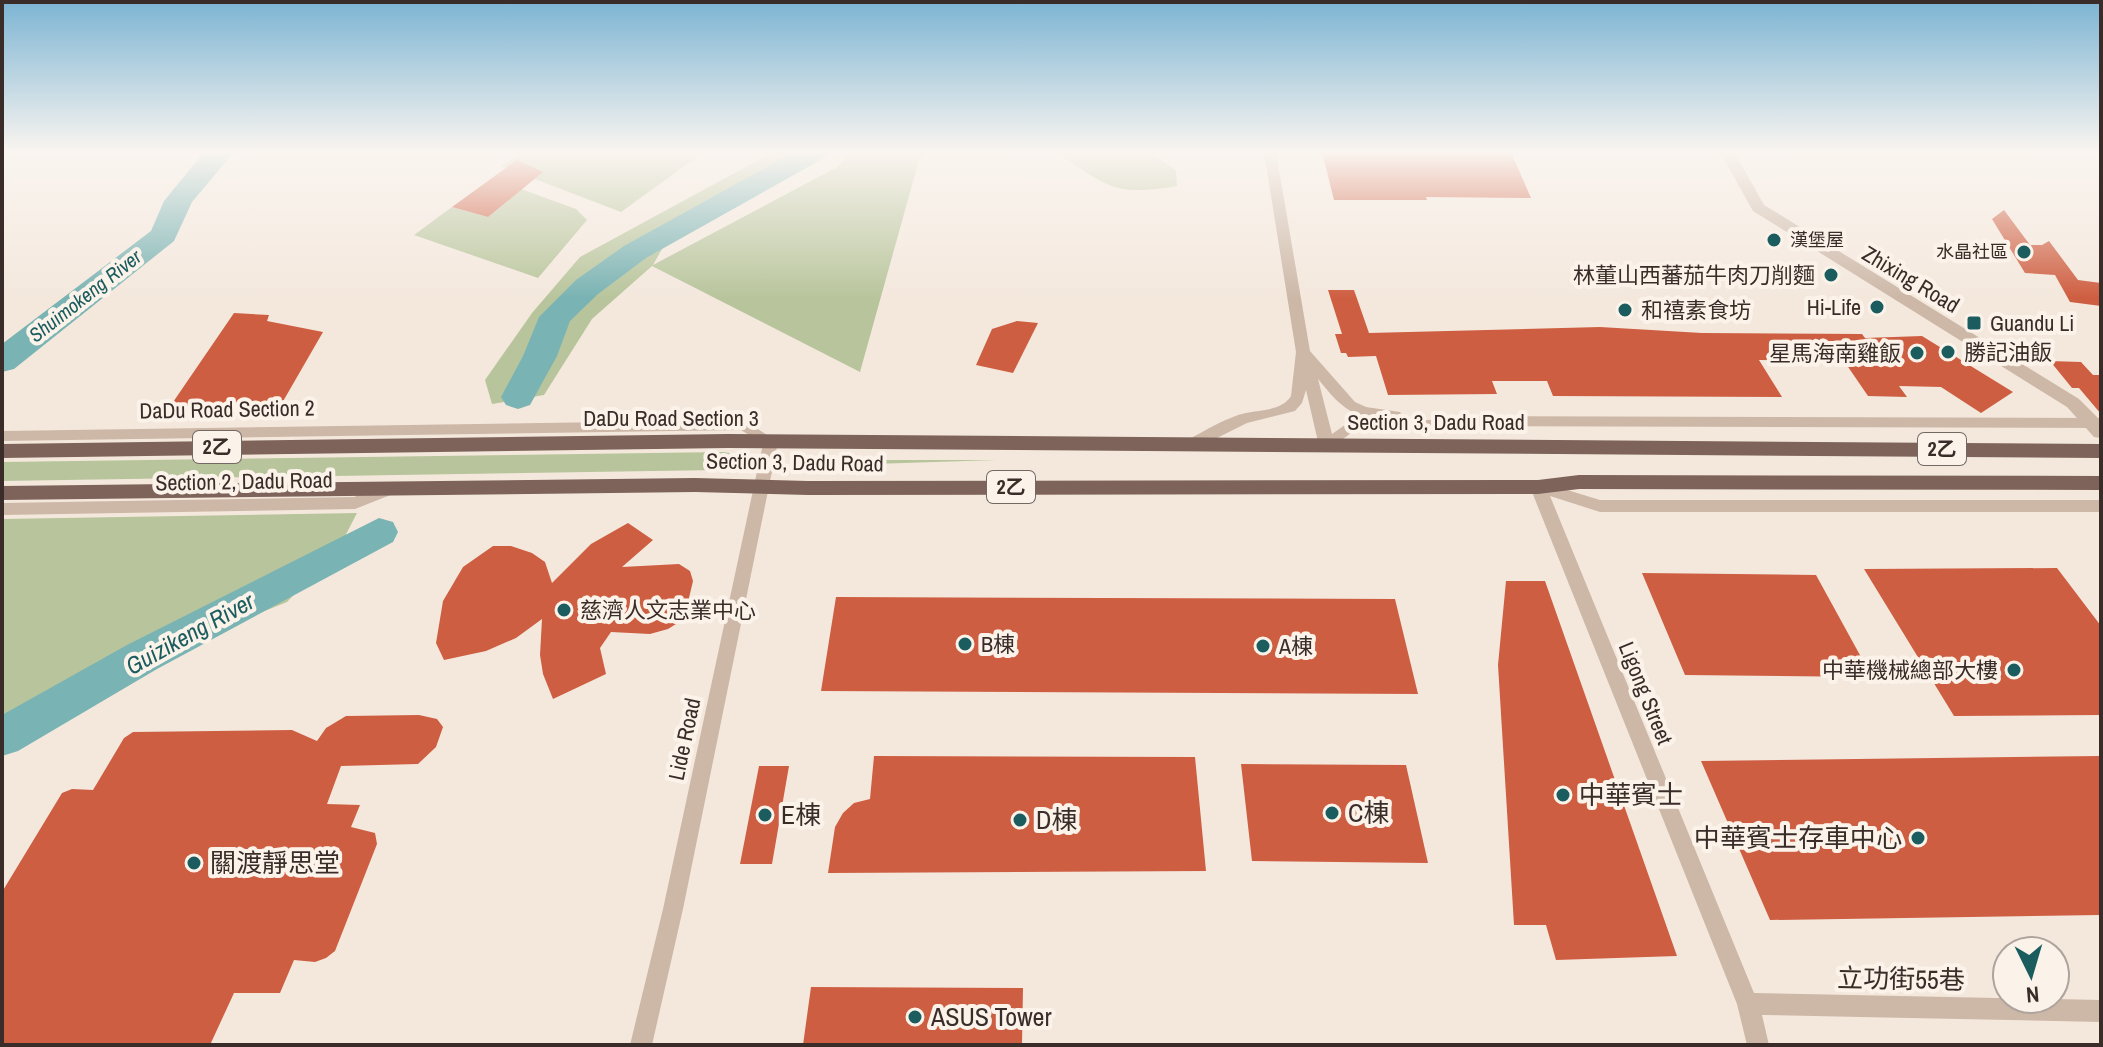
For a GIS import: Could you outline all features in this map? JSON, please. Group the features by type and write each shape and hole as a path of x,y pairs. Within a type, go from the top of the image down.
{"main road":[{"name":"DaDu Road Section 3","path":"533,436 771,442"},
{"name":"DaDu Road Section 2","path":"2,451 432,445 533,436"},
{"name":"Section 3, Dadu Road","path":"771,442 1196,442 1327,446 2101,451"},
{"name":"Section 3, Dadu Road","path":"387,490 1538,487 1579,482 2101,483"},
{"name":"Section 2, Dadu Road","path":"2,493 358,487 387,490"}],"street":[{"path":"1278,201 1303,352 1327,380 1336,397 1350,407 1371,413 1452,416 1468,421"},
{"name":"Zhixing Road","path":"1754,201 1758,208 2073,403 2098,426"},
{"path":"1196,442 1244,418 1277,413 1292,406 1299,397 1298,368 1303,352"},
{"path":"1316,370 1311,379 1327,446 1352,425 1454,425 1468,421"},
{"name":"Section 3, Dadu Road","path":"1468,421 2098,426"},
{"name":"DaDu Road Section 2","path":"2,436 452,429 533,436"},
{"name":"Lide Road","path":"641,1045 673,909 771,442"},
{"name":"Section 3, Dadu Road","path":"1538,487 1600,506 2101,506"},
{"name":"Ligong Street","path":"1538,487 1748,1004"},
{"name":"Section 2, Dadu Road","path":"2,509 355,503 387,490"},
{"path":"1748,1004 1758,1045"},
{"name":"立功街55巷","path":"1748,1004 2101,1011"}],"green space":[{"path":"507,201 554,201 576,209 587,220 538,278 414,235 452,207 488,217"},
{"path":"592,201 636,201 621,212"},
{"path":"683,201 716,201 679,219 653,265 773,201 908,201 860,372 652,266 592,319 544,395 492,404 485,380 532,313 580,257"},
{"path":"730,453 727,468 720,470 2,481 2,462"},
{"path":"818,460 997,460 811,466"},
{"path":"357,513 339,548 287,602 199,637 88,674 2,725 2,519"}],"building":[{"path":"460,201 508,201 488,217 452,207"},
{"path":"2004,210 2030,245 2042,245 2049,241 2078,280 2101,283 2101,306 2070,302 2055,275 2025,273 1992,219"},
{"path":"1328,290 1354,290 1369,333 1600,327 1702,333 1862,334 1865,338 1922,336 2013,392 1981,413 1941,387 1899,386 1907,397 1868,396 1844,361 1759,360 1782,397 1553,396 1547,381 1492,381 1497,394 1388,395 1376,356 1348,357 1346,353 1341,353 1335,334 1342,334"},
{"path":"234,313 269,315 267,321 323,332 278,410 237,406 234,410 169,408"},
{"path":"1017,321 1038,323 1013,373 976,365 992,329"},
{"path":"2050,361 2081,362 2093,375 2101,375 2101,414 2079,388 2072,388"},
{"name":"慈濟人文志業中心","path":"628,523 653,540 622,567 679,564 690,571 693,581 684,619 668,629 650,634 611,632 600,648 606,674 553,699 543,674 540,655 542,619 516,638 486,651 444,660 436,643 443,601 463,567 493,546 511,546 532,553 545,562 552,583 591,544"},
{"name":"中華機械總部大樓","path":"2057,568 2101,626 2101,715 1954,716 1864,569"},
{"path":"1642,573 1816,575 1872,677 1685,675"},
{"name":"中華賓士","path":"1506,581 1545,581 1677,956 1556,960 1546,925 1514,925 1498,665"},
{"path":"836,597 1395,599 1418,694 821,691"},
{"name":"關渡靜思堂","path":"419,715 437,719 443,727 436,747 418,764 341,766 327,804 360,805 351,827 375,833 377,844 335,951 315,962 294,960 280,993 234,993 210,1045 2,1045 2,892 62,793 72,789 93,790 124,738 133,732 292,730 317,741 326,728 346,716"},
{"name":"D棟","path":"874,756 1195,757 1206,871 828,873 835,827 843,813 854,803 870,799"},
{"name":"中華賓士存車中心","path":"2101,756 2101,915 1770,920 1701,761"},
{"name":"C棟","path":"1241,764 1406,765 1428,863 1252,861"},
{"name":"E棟","path":"759,766 789,766 772,864 740,864"},
{"name":"ASUS Tower","path":"811,987 1023,988 1022,1045 803,1045"}],"waterway":[{"name":"Shuimokeng River","path":"2,361 164,235 178,201"},
{"name":"Guizikeng River","path":"518,397 540,356 555,317 587,287 635,252 727,201"},
{"name":"Guizikeng River","path":"2,737 142,657 379,532"}],"place":[{"name":"漢堡屋","path":"1774,240"},
{"name":"水晶社區","path":"2024,252"},
{"name":"林董山西蕃茄牛肉刀削麵","path":"1831,275"},
{"name":"Hi-Life","path":"1877,307"},
{"name":"和禧素食坊","path":"1625,310"},
{"name":"Guandu Li","path":"1974,323"},
{"name":"勝記油飯","path":"1948,352"},
{"name":"星馬海南雞飯","path":"1917,353"},
{"name":"慈濟人文志業中心","path":"564,610"},
{"name":"B棟","path":"965,644"},
{"name":"A棟","path":"1263,646"},
{"name":"中華機械總部大樓","path":"2014,670"},
{"name":"中華賓士","path":"1563,795"},
{"name":"C棟","path":"1332,813"},
{"name":"E棟","path":"765,815"},
{"name":"D棟","path":"1020,820"},
{"name":"中華賓士存車中心","path":"1918,838"},
{"name":"關渡靜思堂","path":"194,863"},
{"name":"ASUS Tower","path":"915,1017"}]}
